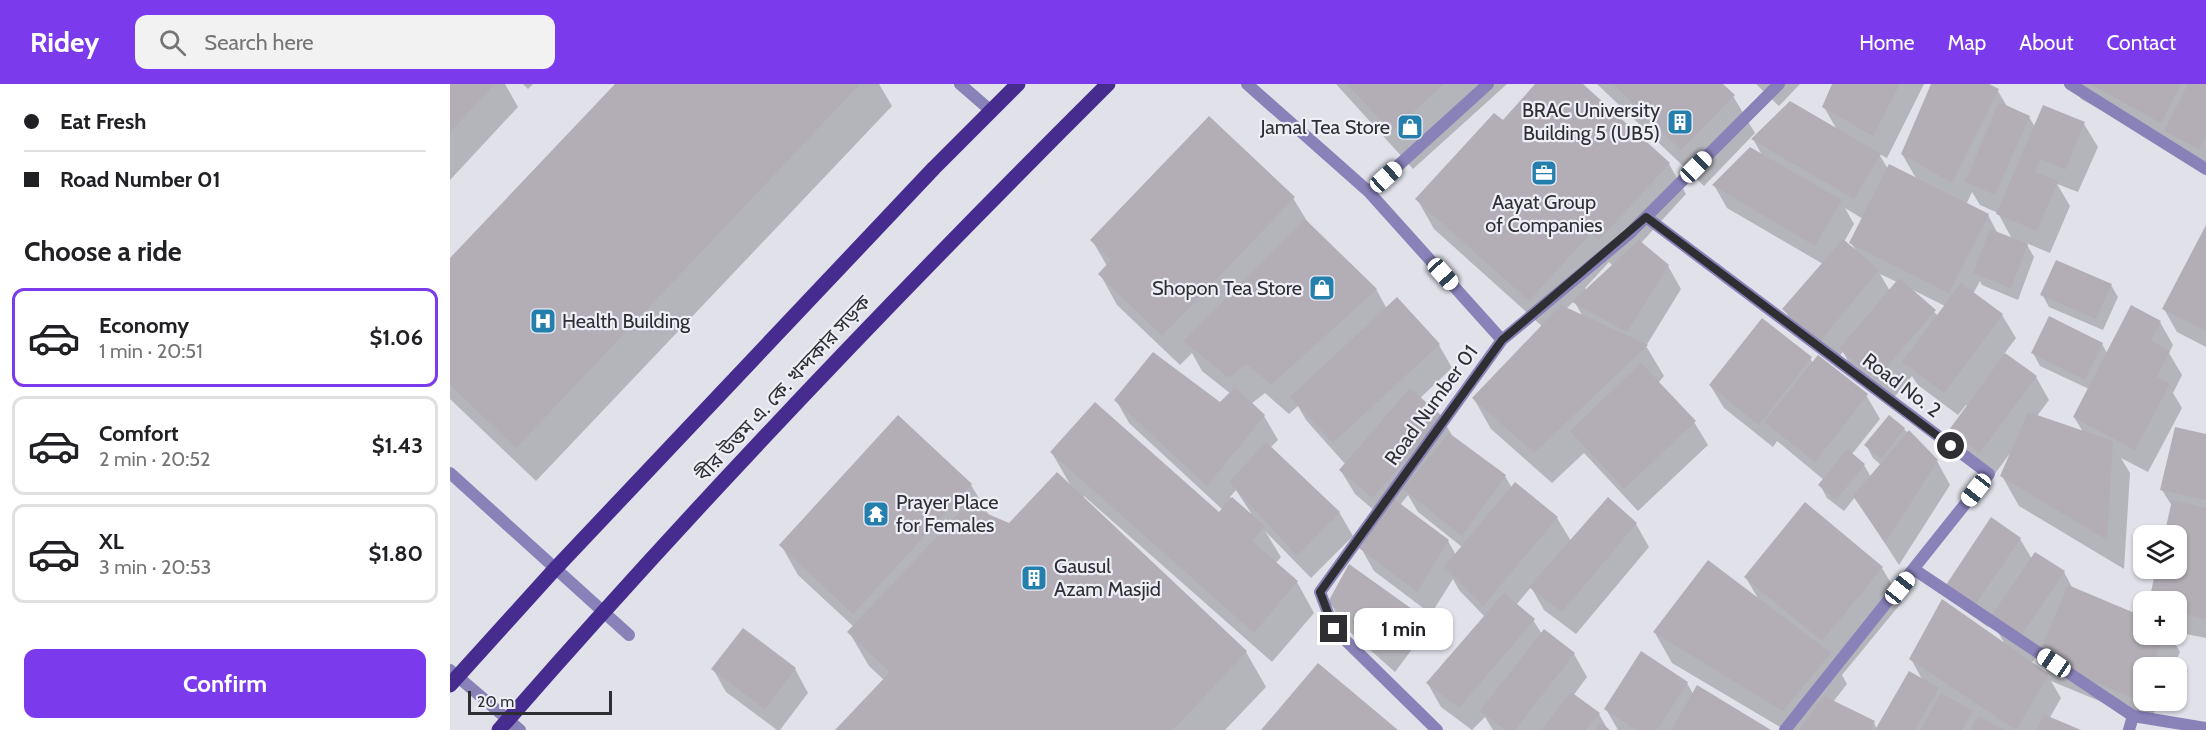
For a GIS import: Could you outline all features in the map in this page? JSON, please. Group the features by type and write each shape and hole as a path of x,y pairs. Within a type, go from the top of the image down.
{"main road":[{"name":"বীর উত্তম এ. কে. খন্দকার সড়ক","path":"453,677 990,110 1018,84"},
{"name":"বীর উত্তম এ. কে. খন্দকার সড়ক","path":"503,725 603,612 933,259 1108,84"}],"street":[{"path":"960,84 990,110"},
{"path":"1247,84 1369,192 1502,340"},
{"path":"1369,192 1488,84"},
{"name":"Road Number 01","path":"1437,730 1334,629 1320,592 1502,340 1646,217 1779,84"},
{"path":"2070,84 2206,169"},
{"name":"Road No. 2","path":"1646,217 1989,474 1915,570 1785,730"},
{"path":"450,473 554,570 629,635"},
{"path":"1915,570 2133,716 2206,728"},
{"path":"453,677 503,725 520,730"},
{"path":"2129,730 2133,716"}],"building":[{"path":"450,84 495,84 450,132"},
{"name":"Health Building","path":"615,84 860,84 516,448 450,385 450,258"},
{"path":"1347,84 1444,84 1391,132"},
{"path":"1535,84 1583,84 1670,163 1599,240 1591,233 1529,301 1415,199 1494,113 1503,120"},
{"name":"BRAC University Building 5 (UB5)","path":"1613,84 1723,84 1735,95 1681,150"},
{"path":"1832,84 1900,84 1873,136 1822,107"},
{"path":"1931,84 1989,84 1999,89 1952,183 1901,154"},
{"path":"2090,84 2181,84 2161,123"},
{"path":"2188,84 2206,84 2206,136 2199,149 2164,131"},
{"path":"1790,101 1881,154 1854,199 1751,139"},
{"path":"1999,102 2030,116 1995,195 1965,182"},
{"path":"2043,105 2085,122 2065,170 2040,159 2035,172 2058,181 2037,231 1996,214"},
{"path":"1209,116 1295,197 1162,336 1098,274 1111,260 1090,240"},
{"path":"1750,147 1842,200 1815,246 1712,185"},
{"path":"1889,164 1989,214 1949,293 1849,243"},
{"path":"1305,219 1377,289 1271,385 1247,364 1229,378 1183,341"},
{"path":"2206,225 2206,331 2162,309"},
{"path":"1990,229 2028,244 2011,288 1973,273"},
{"path":"1843,239 1879,270 1820,341 1782,309"},
{"path":"1639,240 1669,265 1627,332 1572,302"},
{"path":"2056,260 2112,284 2096,319 2040,295"},
{"path":"1899,278 1936,310 1876,379 1839,349"},
{"path":"1961,283 2003,314 1944,393 1902,362"},
{"path":"1397,297 1440,344 1333,443 1290,397"},
{"path":"1561,305 1648,345 1534,453 1472,398"},
{"path":"2131,305 2161,321 2151,341 2170,351 2157,377 2170,384 2135,450 2073,417"},
{"path":"2049,316 2103,343 2085,380 2031,353"},
{"path":"1762,318 1812,357 1759,425 1709,385"},
{"path":"1153,352 1220,402 1235,387 1265,415 1207,486 1114,400"},
{"path":"2005,353 2037,376 1980,453 1949,430"},
{"path":"1818,355 1868,394 1815,462 1764,422"},
{"path":"1641,363 1696,421 1624,489 1570,431"},
{"path":"1410,388 1443,417 1373,498 1339,470"},
{"path":"1095,402 1219,512 1232,497 1265,526 1252,541 1298,581 1254,633 1050,452"},
{"path":"2028,412 2113,441 2107,540 2000,476"},
{"name":"Prayer Place for Females","path":"898,415 972,484 853,614 779,545"},
{"path":"1889,415 1905,428 1881,459 1864,445"},
{"path":"2175,427 2206,434 2206,500 2160,490"},
{"path":"1909,430 1938,460 1885,543 1853,496"},
{"path":"1449,433 1506,475 1462,536 1403,489"},
{"path":"1266,442 1340,512 1297,556 1229,482"},
{"path":"1847,449 1865,464 1836,500 1818,485"},
{"name":"Gausul Azam Masjid","path":"1057,472 1247,651 1173,730 835,730 890,672 847,632 967,505 1009,523"},
{"path":"1515,482 1558,517 1483,606 1444,567"},
{"path":"1608,497 1637,523 1562,612 1529,587"},
{"path":"1394,499 1449,540 1417,592 1359,548"},
{"path":"2172,500 2206,508 2206,619 2187,615 2187,591 2151,591 2154,579 2187,579 2187,525 2166,525"},
{"path":"1805,502 1883,567 1822,641 1744,577"},
{"path":"1991,517 2021,538 1975,605 1946,585"},
{"path":"2035,552 2065,571 2019,639 1989,619"},
{"path":"1708,560 1831,653 1783,711 1653,632"},
{"path":"1349,564 1412,609 1381,650 1328,602"},
{"path":"2068,585 2133,612 2133,645 2160,645 2156,657 2133,657 2133,698 2037,658"},
{"path":"1504,593 1535,619 1459,708 1426,683"},
{"path":"1942,599 2049,674 2016,730 1909,659"},
{"path":"743,628 796,668 765,709 711,669"},
{"path":"1544,629 1575,653 1515,730 1505,730 1480,711"},
{"path":"1641,651 1688,682 1657,730 1636,730 1604,709"},
{"path":"1318,663 1398,730 1261,730"},
{"path":"1909,671 1939,688 1915,730 1875,730"},
{"path":"1697,685 1771,730 1671,730"},
{"path":"1571,692 1600,713 1586,730 1542,730"},
{"path":"1941,693 1973,711 1962,730 1920,730"},
{"path":"1824,696 1875,721 1871,730 1799,730"},
{"path":"2043,714 2081,730 2037,730"},
{"path":"1978,716 2004,730 1970,730"},
{"path":"1600,722 1610,730 1594,730"}],"place":[{"name":"BRAC University Building 5 (UB5)","path":"1680,122"},
{"name":"Jamal Tea Store","path":"1410,127"},
{"name":"Aayat Group of Companies","path":"1544,173"},
{"name":"Shopon Tea Store","path":"1322,288"},
{"name":"Health Building","path":"543,321"},
{"name":"Prayer Place for Females","path":"876,514"},
{"name":"Gausul Azam Masjid","path":"1034,578"}],"route":[{"path":"1334,629 1320,592 1502,340 1629,234 1646,217 1951,446"}]}
